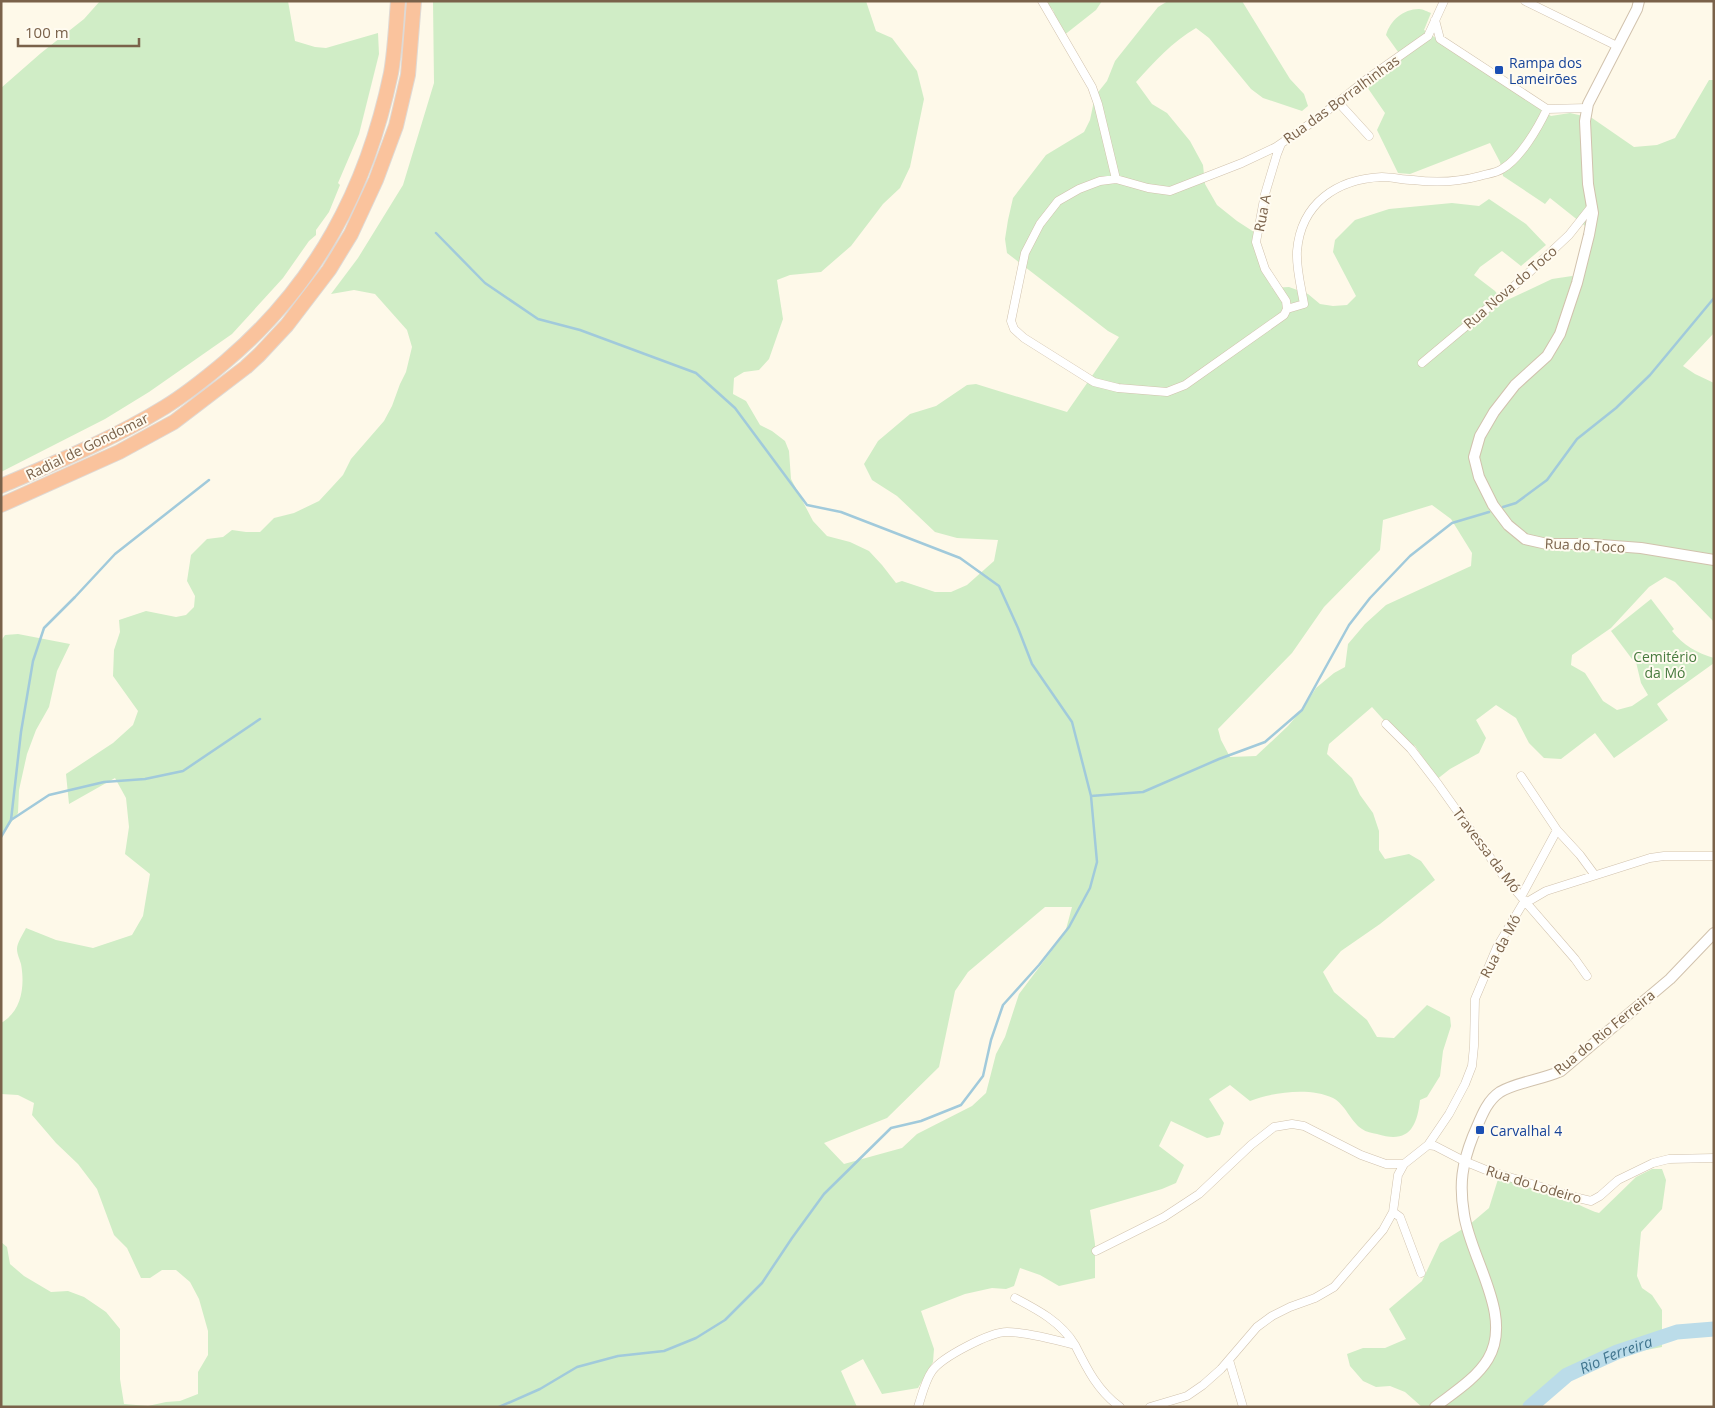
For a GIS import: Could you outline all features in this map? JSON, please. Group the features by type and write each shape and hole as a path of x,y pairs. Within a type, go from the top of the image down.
{"highway":[{"name":"Radial de Gondomar","path":"1,486 114,436 166,407 204,380 276,315 315,262 336,228 362,174 380,120 391,71 398,1"},
{"name":"Radial de Gondomar","path":"1,505 119,452 174,422 252,361 288,325 330,270 351,234 376,180 396,126 408,75 414,1"}],"street":[{"path":"1042,1 1092,87 1098,104 1116,179"},
{"name":"Rua das Borralhinhas","path":"1287,309 1284,315 1185,385 1167,392 1118,388 1094,382 1024,338 1014,329 1011,321 1025,254 1040,224 1058,201 1079,189 1100,181 1116,179 1148,188 1170,191 1242,163 1282,142 1317,119 1367,79 1428,36 1444,1"},
{"path":"1525,1 1617,46"},
{"path":"1592,206 1588,184 1585,121 1587,108 1637,9 1639,1"},
{"path":"1435,20 1440,39 1547,109 1587,108"},
{"path":"1338,102 1369,136"},
{"path":"1287,309 1304,304 1297,252 1306,216 1318,200 1336,189 1363,179 1384,177 1450,182 1467,180 1502,169 1519,154 1541,122 1547,109"},
{"name":"Rua A","path":"1282,142 1265,194 1256,242 1265,269 1286,301 1287,309"},
{"name":"Rua Nova do Toco","path":"1422,363 1570,235 1592,206"},
{"name":"Rua do Toco","path":"1592,206 1590,234 1577,283 1560,334 1547,356 1515,384 1494,412 1480,436 1474,457 1479,477 1493,506 1508,525 1525,539 1547,544 1588,544 1641,548 1714,560"},
{"name":"Travessa da Mó","path":"1386,724 1411,749 1504,876 1575,959 1587,976"},
{"path":"1521,776 1557,830 1580,855 1594,874"},
{"path":"1524,898 1557,830"},
{"name":"Rua da Mó","path":"1404,1164 1428,1145 1465,1084 1472,1066 1475,999 1497,947 1522,905 1524,898 1594,874 1650,858 1664,856 1714,856"},
{"name":"Rua do Rio Ferreira","path":"1435,1407 1472,1378 1488,1359 1497,1338 1495,1315 1464,1216 1461,1192 1462,1167 1485,1107 1499,1092 1517,1085 1546,1078 1561,1071 1670,979 1714,933"},
{"path":"1096,1251 1164,1217 1199,1194 1251,1145 1274,1127 1292,1124 1304,1126 1386,1164 1404,1164 1398,1175 1393,1212 1383,1230 1334,1287 1315,1298 1272,1316 1257,1327 1229,1360 1203,1385 1187,1396 1150,1407"},
{"path":"1428,1145 1435,1146 1464,1161"},
{"name":"Rua do Lodeiro","path":"1464,1161 1530,1184 1591,1201 1600,1196 1618,1180 1653,1163 1669,1159 1714,1158"},
{"path":"1393,1212 1400,1217 1421,1273"},
{"path":"1015,1298 1033,1307 1068,1333 1095,1382 1106,1396 1120,1407"},
{"path":"918,1407 932,1370 969,1345 985,1338 1006,1332 1057,1340 1075,1345"},
{"path":"1229,1360 1243,1407"}],"green space":[{"path":"100,1 288,1 295,41 326,48 378,33 379,54 359,134 338,183 340,185 329,212 316,230 316,235 309,241 283,278 232,334 149,392 105,419 1,472 1,88 84,19"},
{"name":"Cemitério da Mó","path":"433,1 866,1 876,31 892,38 917,71 924,99 910,167 900,188 883,204 851,246 821,272 790,275 777,280 783,319 769,359 759,370 744,372 734,378 733,394 746,401 760,425 785,441 789,451 791,479 813,521 827,536 850,542 869,551 896,583 902,581 935,592 951,592 967,585 994,561 998,540 957,538 935,532 897,496 872,480 864,464 878,441 910,414 936,406 967,385 976,384 1067,412 1119,337 1108,331 1007,253 1005,239 1013,198 1046,155 1084,132 1090,120 1095,96 1107,81 1115,61 1158,7 1168,1 1242,1 1290,79 1304,94 1308,106 1302,111 1263,98 1251,89 1209,38 1196,28 1171,46 1136,82 1152,104 1167,113 1190,141 1203,165 1205,184 1217,205 1254,232 1256,254 1272,288 1289,287 1308,294 1320,304 1333,306 1347,305 1356,296 1333,252 1335,240 1355,220 1389,209 1452,203 1479,206 1489,199 1526,224 1546,245 1521,266 1502,251 1480,267 1474,275 1495,291 1503,302 1552,279 1572,276 1581,281 1594,233 1550,198 1545,204 1503,176 1500,162 1490,143 1410,174 1398,173 1377,130 1385,113 1365,84 1401,56 1386,35 1394,21 1408,11 1419,9 1431,13 1424,30 1551,116 1570,113 1592,118 1634,147 1657,145 1675,138 1709,80 1714,80 1714,333 1683,366 1714,383 1714,622 1675,582 1665,577 1649,587 1611,628 1572,655 1571,665 1585,673 1603,701 1617,710 1632,706 1648,695 1641,683 1636,662 1611,631 1651,599 1674,629 1672,631 1676,636 1691,648 1714,658 1714,663 1657,704 1668,720 1614,758 1595,733 1561,759 1544,758 1529,743 1516,718 1496,705 1476,720 1486,738 1479,753 1450,769 1436,780 1415,746 1399,737 1372,707 1329,744 1327,754 1352,778 1360,795 1373,813 1379,831 1379,850 1385,859 1409,854 1421,861 1435,880 1380,924 1341,951 1323,972 1334,992 1367,1020 1377,1037 1394,1038 1427,1005 1450,1017 1451,1026 1443,1051 1440,1076 1427,1097 1420,1100 1416,1119 1409,1131 1396,1137 1388,1137 1365,1131 1358,1126 1337,1101 1324,1095 1291,1092 1269,1095 1250,1101 1230,1085 1209,1099 1224,1123 1220,1135 1207,1138 1171,1121 1159,1146 1184,1165 1176,1183 1162,1189 1090,1210 1095,1244 1095,1278 1059,1286 1040,1275 1020,1268 1014,1286 1006,1289 992,1288 965,1294 921,1311 934,1349 933,1362 918,1388 882,1394 863,1359 841,1371 857,1407 1,1407 1,1242 7,1247 10,1264 24,1276 51,1292 68,1291 84,1297 106,1312 120,1329 120,1379 124,1404 148,1406 180,1401 198,1394 198,1372 208,1355 208,1331 199,1299 190,1282 176,1270 162,1270 150,1278 141,1278 127,1248 114,1235 97,1189 78,1164 56,1143 32,1115 34,1103 18,1095 1,1094 1,1023 14,1012 18,1005 23,981 17,949 26,928 56,940 93,948 132,935 143,916 150,874 125,854 129,827 126,798 115,778 69,804 66,774 113,743 133,725 138,711 113,676 114,650 120,632 119,620 146,611 176,617 186,615 194,607 195,596 187,581 191,555 207,539 223,537 232,530 260,532 274,518 294,513 319,501 343,475 351,459 384,421 392,406 406,372 412,347 407,330 375,294 354,290 331,294 358,258 403,185 434,83","holes":["1432,505 1451,519 1472,553 1471,566 1386,605 1365,624 1348,644 1345,667 1334,673 1316,688 1304,707 1288,726 1256,756 1230,757 1221,740 1218,729 1292,653 1324,607 1380,550 1383,520","1045,907 1072,907 1065,933 1019,994 1005,1037 996,1054 986,1093 972,1106 917,1134 902,1148 844,1164 824,1143 887,1118 939,1067 955,991 968,972"]},
{"path":"1043,1 1102,1 1096,10 1063,36 1053,10"},
{"path":"18,634 70,644 57,671 49,707 36,730 27,754 19,790 18,813 1,836 1,641 5,635"},
{"path":"1652,1169 1662,1169 1666,1180 1662,1209 1641,1232 1637,1276 1642,1288 1652,1295 1662,1310 1662,1347 1625,1354 1574,1376 1542,1399 1540,1407 1422,1407 1405,1392 1390,1386 1376,1387 1363,1381 1350,1366 1347,1354 1363,1348 1385,1348 1406,1339 1389,1309 1422,1281 1440,1243 1469,1225 1489,1208 1499,1176 1575,1202 1599,1213 1636,1177"}],"waterway":[{"path":"436,233 485,283 538,319 580,330 696,373 735,408 807,505 841,512 960,558 999,586 1032,664 1072,722 1091,796"},
{"path":"1503,507 1516,503 1547,480 1577,439 1616,408 1650,375 1714,298"},
{"path":"1,837 11,820 21,732 33,661 44,628 115,554 209,480"},
{"path":"499,1407 540,1389 577,1367 618,1356 664,1351 696,1338 725,1320 762,1283 824,1194 891,1128 921,1121 961,1105 983,1076 991,1040 1003,1005 1039,965 1069,927 1090,888 1097,862 1091,796 1143,792 1219,759 1265,742 1302,710 1349,625 1370,598 1410,556 1452,523 1489,512"},
{"path":"11,820 49,795 104,782 145,779 183,771 260,719"},
{"name":"Rio Ferreira","path":"1530,1407 1567,1375 1617,1352 1677,1332 1714,1329"}],"place":[{"name":"Rampa dos Lameirões","path":"1499,70"},
{"name":"Carvalhal 4","path":"1480,1130"}]}
